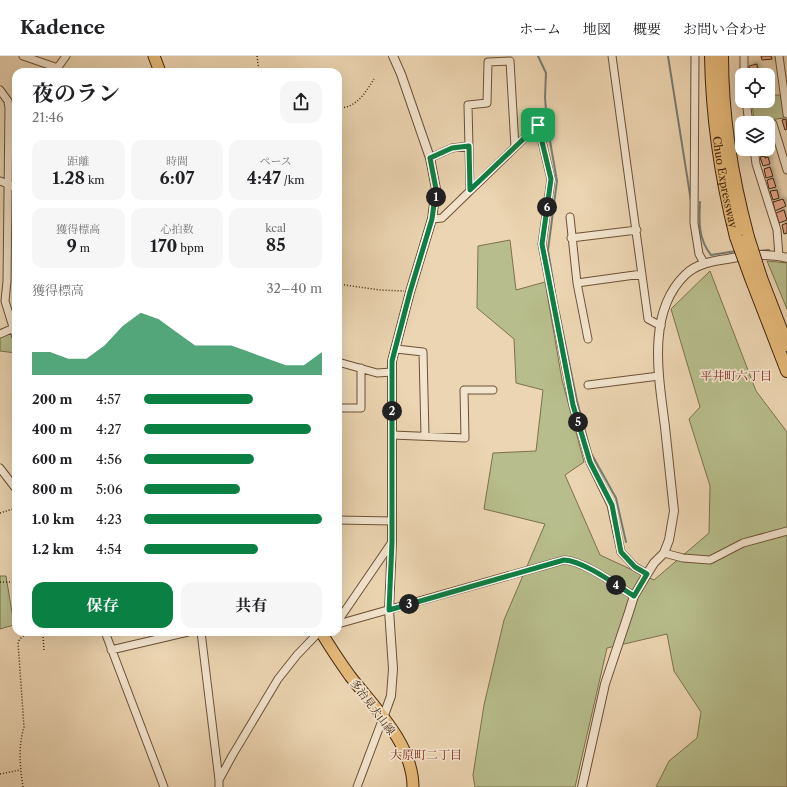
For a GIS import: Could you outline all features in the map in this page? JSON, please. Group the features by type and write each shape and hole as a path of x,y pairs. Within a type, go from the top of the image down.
{"highway":[{"name":"Chuo Expressway","path":"711,56 721,170 787,371"},
{"name":"Chuo Expressway","path":"722,56 725,119 738,200 742,237"},
{"name":"Chuo Expressway","path":"756,278 787,345"}],"main road":[{"path":"154,56 158,68"},
{"name":"多治見犬山線","path":"323,636 349,674 383,718 406,756 413,778 413,787"}],"street":[{"path":"23,56 52,68"},
{"path":"58,68 66,56"},
{"path":"357,787 391,696 393,669 389,610 392,542 392,372 410,292 432,219 436,189 430,158 401,74 393,56"},
{"path":"612,56 648,319 661,326"},
{"path":"695,56 694,223 699,254 704,263"},
{"path":"744,56 744,68"},
{"path":"779,56 787,114"},
{"path":"470,190 468,105 487,104 487,59 510,61 515,147"},
{"path":"0,90 8,101 9,108 12,186 4,236 3,280 5,301 12,321"},
{"path":"432,219 442,218 538,125 551,179 542,244 573,405 590,462 612,505 621,552 635,567 647,574"},
{"path":"775,131 787,170"},
{"path":"430,158 452,148 469,146"},
{"path":"755,156 756,164 777,230 779,256"},
{"path":"0,181 12,186"},
{"path":"570,217 577,283 588,339"},
{"path":"572,238 637,230"},
{"path":"582,787 605,684 634,596 654,563 664,553 669,540 674,511 657,359 661,326 673,289 686,274 704,263 734,257 779,256 787,258"},
{"path":"577,283 642,274"},
{"path":"0,334 12,328"},
{"path":"396,349 423,352 425,436"},
{"path":"342,363 377,373 392,372"},
{"path":"342,408 362,408 361,368"},
{"path":"588,385 659,376"},
{"path":"392,434 465,438 464,390 493,390"},
{"path":"0,468 12,484"},
{"path":"342,520 392,521"},
{"path":"664,553 683,558 710,560 743,543 787,531"},
{"path":"342,616 392,542"},
{"path":"342,621 389,610 564,560 570,561 589,570 634,596"},
{"path":"106,636 164,787"},
{"path":"111,650 171,636"},
{"path":"201,636 219,784"},
{"path":"219,784 278,679 297,655 316,636"}],"path":[{"path":"257,56 258,68"},
{"path":"342,108 358,101 374,79"},
{"path":"342,285 380,290 410,292"},
{"path":"0,513 12,509"},
{"path":"0,582 12,582"},
{"path":"22,636 18,642 24,727 21,738 20,770 23,787"},
{"path":"43,636 44,652"},
{"path":"0,774 20,770"}],"green space":[{"path":"775,95 782,95 784,118 775,119 775,116 753,116 753,108 775,108"},
{"path":"510,240 516,290 545,282 562,380 584,462 565,475 600,555 654,580 709,533 710,486 689,419 700,407 671,309 710,271 756,391 787,432 787,787 656,787 669,761 697,738 701,712 674,671 667,634 607,648 575,787 475,787 473,775 484,705 504,620 545,524 484,509 493,453 536,451 543,390 516,383 514,339 477,308 478,246"},
{"path":"767,261 787,263 787,309"},
{"path":"12,331 12,352 0,351 0,336"},
{"path":"0,576 6,576 12,613 12,626 0,629"}],"building":[{"path":"761,56 771,56 772,59 762,60"},
{"path":"757,64 757,68 749,68 749,66"},
{"path":"786,119 787,129 785,130 782,120"},
{"path":"760,157 768,157 770,164 763,166"},
{"path":"770,167 773,176 766,178 764,169"},
{"path":"773,178 776,187 769,189 767,180"},
{"path":"777,190 779,198 773,200 770,191"},
{"path":"783,199 786,206 775,211 773,202"},
{"path":"784,210 787,220 779,223 776,213"},
{"path":"787,223 787,233 784,234 782,225"}],"waterway":[{"path":"538,56 546,73 545,97 547,124 557,181 548,250 555,293"},
{"path":"668,56 691,201"},
{"path":"700,202 700,230 704,243 711,255 736,251"},
{"path":"757,251 769,250"},
{"path":"559,313 577,401 591,453 616,498 626,542"}],"district":[{"name":"平井町六丁目","path":"736,375"},
{"name":"大原町二丁目","path":"426,754"}],"route":[{"path":"538,125 551,179 542,244 558,335 573,405 590,462 612,505 618,543 621,552 626,560 647,574 634,596 589,570 570,561 564,560 389,610 392,542 392,361 410,292 432,219 436,189 430,158 452,148 469,146 470,190 538,125"}]}
